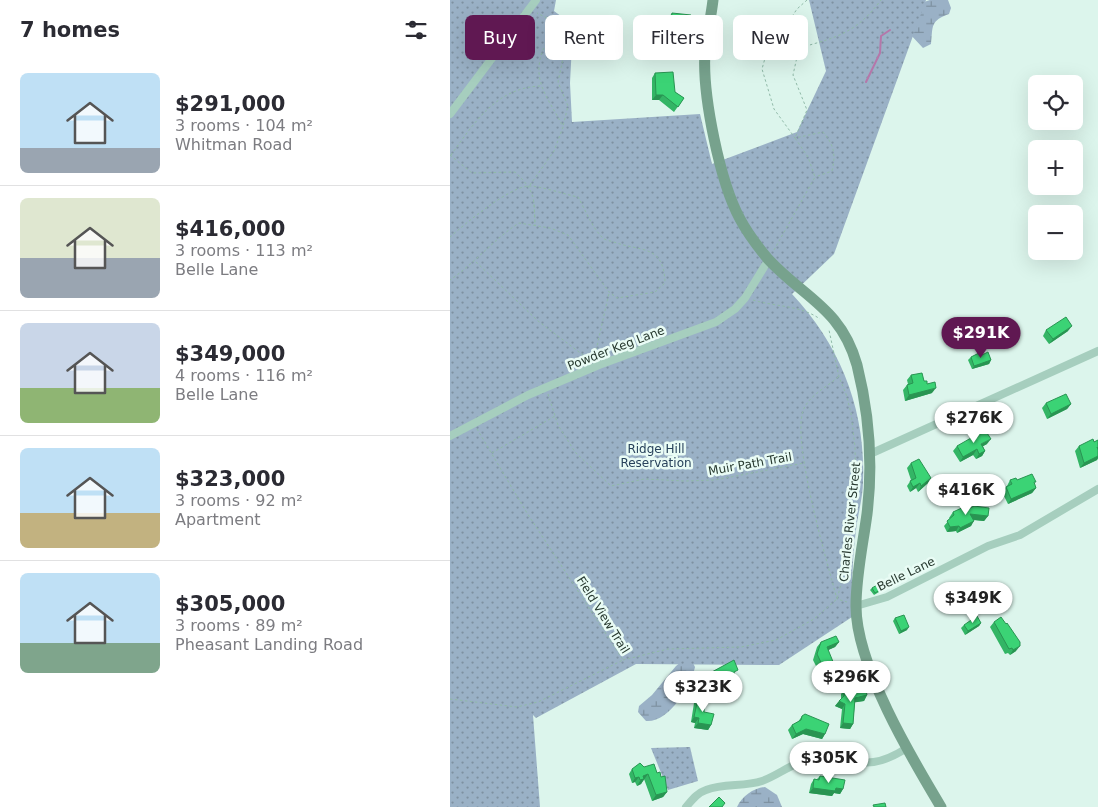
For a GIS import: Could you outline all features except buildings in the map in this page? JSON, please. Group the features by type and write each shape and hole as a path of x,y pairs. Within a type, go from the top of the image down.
{"street":[{"path":"450,114 531,10 536,0"},
{"name":"Charles River Street","path":"713,0 705,53 707,91 726,186 739,218 752,240 769,259 836,320 846,336 860,380 870,454 867,512 856,607 858,625 867,656 889,713 941,807"},
{"name":"Powder Keg Lane","path":"450,436 473,423 598,365 716,322 727,316 745,298 769,259"},
{"path":"870,454 1098,351"},
{"name":"Belle Lane","path":"856,607 887,597 988,546 1020,535 1098,490"},
{"path":"686,807 695,796 705,790 748,785 764,780 792,765 808,760 822,758 862,764 879,763 907,748"}],"path":[{"path":"806,0 797,9 785,27 775,36 767,51 762,69 774,109 808,157 815,177"},
{"path":"795,138 807,110 793,75 799,48 836,38 866,20 881,0"},
{"path":"531,10 545,17"},
{"path":"545,47 542,52 538,74 540,86 563,127"},
{"path":"529,186 554,151 563,127 568,106 558,82 563,60"},
{"path":"534,226 534,202 529,186 515,172 472,173 450,156 477,121 492,106 522,87 540,86"},
{"path":"769,259 815,177 832,171 836,156 832,142 823,132 795,138"},
{"path":"450,237 465,224 514,191 529,186 578,197 603,238 655,254 664,267 665,283 655,292 617,298 609,292 568,235 519,223 503,233 475,262 450,280"},
{"path":"475,262 538,321 587,358"},
{"path":"595,355 599,330 609,303 609,292"},
{"path":"745,298 769,305 798,308 820,319"},
{"path":"623,660 668,649 741,648 776,640 814,619 837,599 847,562 856,496 855,447 851,413 839,377 836,353 827,324"},
{"name":"Muir Path Trail","path":"837,599 804,463 799,430 803,411 809,400 839,377"},
{"name":"Muir Path Trail","path":"546,388 558,425 575,452 611,486 644,479 715,480 804,463"},
{"path":"491,454 555,416"},
{"name":"Field View Trail","path":"450,698 517,707 538,702 623,660 473,423"},
{"path":"837,599 856,607"}],"green space":[{"name":"Ridge Hill Reservation","path":"450,0 556,0 554,11 559,15 545,15 545,60 571,60 572,122 700,114 712,164 797,132 826,71 809,0 926,0 834,254 792,294 824,335 836,357 847,380 855,404 860,429 863,455 863,487 854,552 852,617 779,665 636,664 536,718 533,715 540,807 450,807"},
{"path":"948,0 951,8 949,14 935,22 931,44 923,48 909,33 924,2"},
{"path":"682,661 693,663 695,667 684,693 671,710 663,716 655,720 646,721 638,712 639,706 652,695"},
{"path":"690,747 698,781 668,790 651,748"},
{"path":"765,787 777,795 782,807 737,807 749,793"}],"waterway":[{"path":"866,82 880,53 881,36 890,30"}]}
